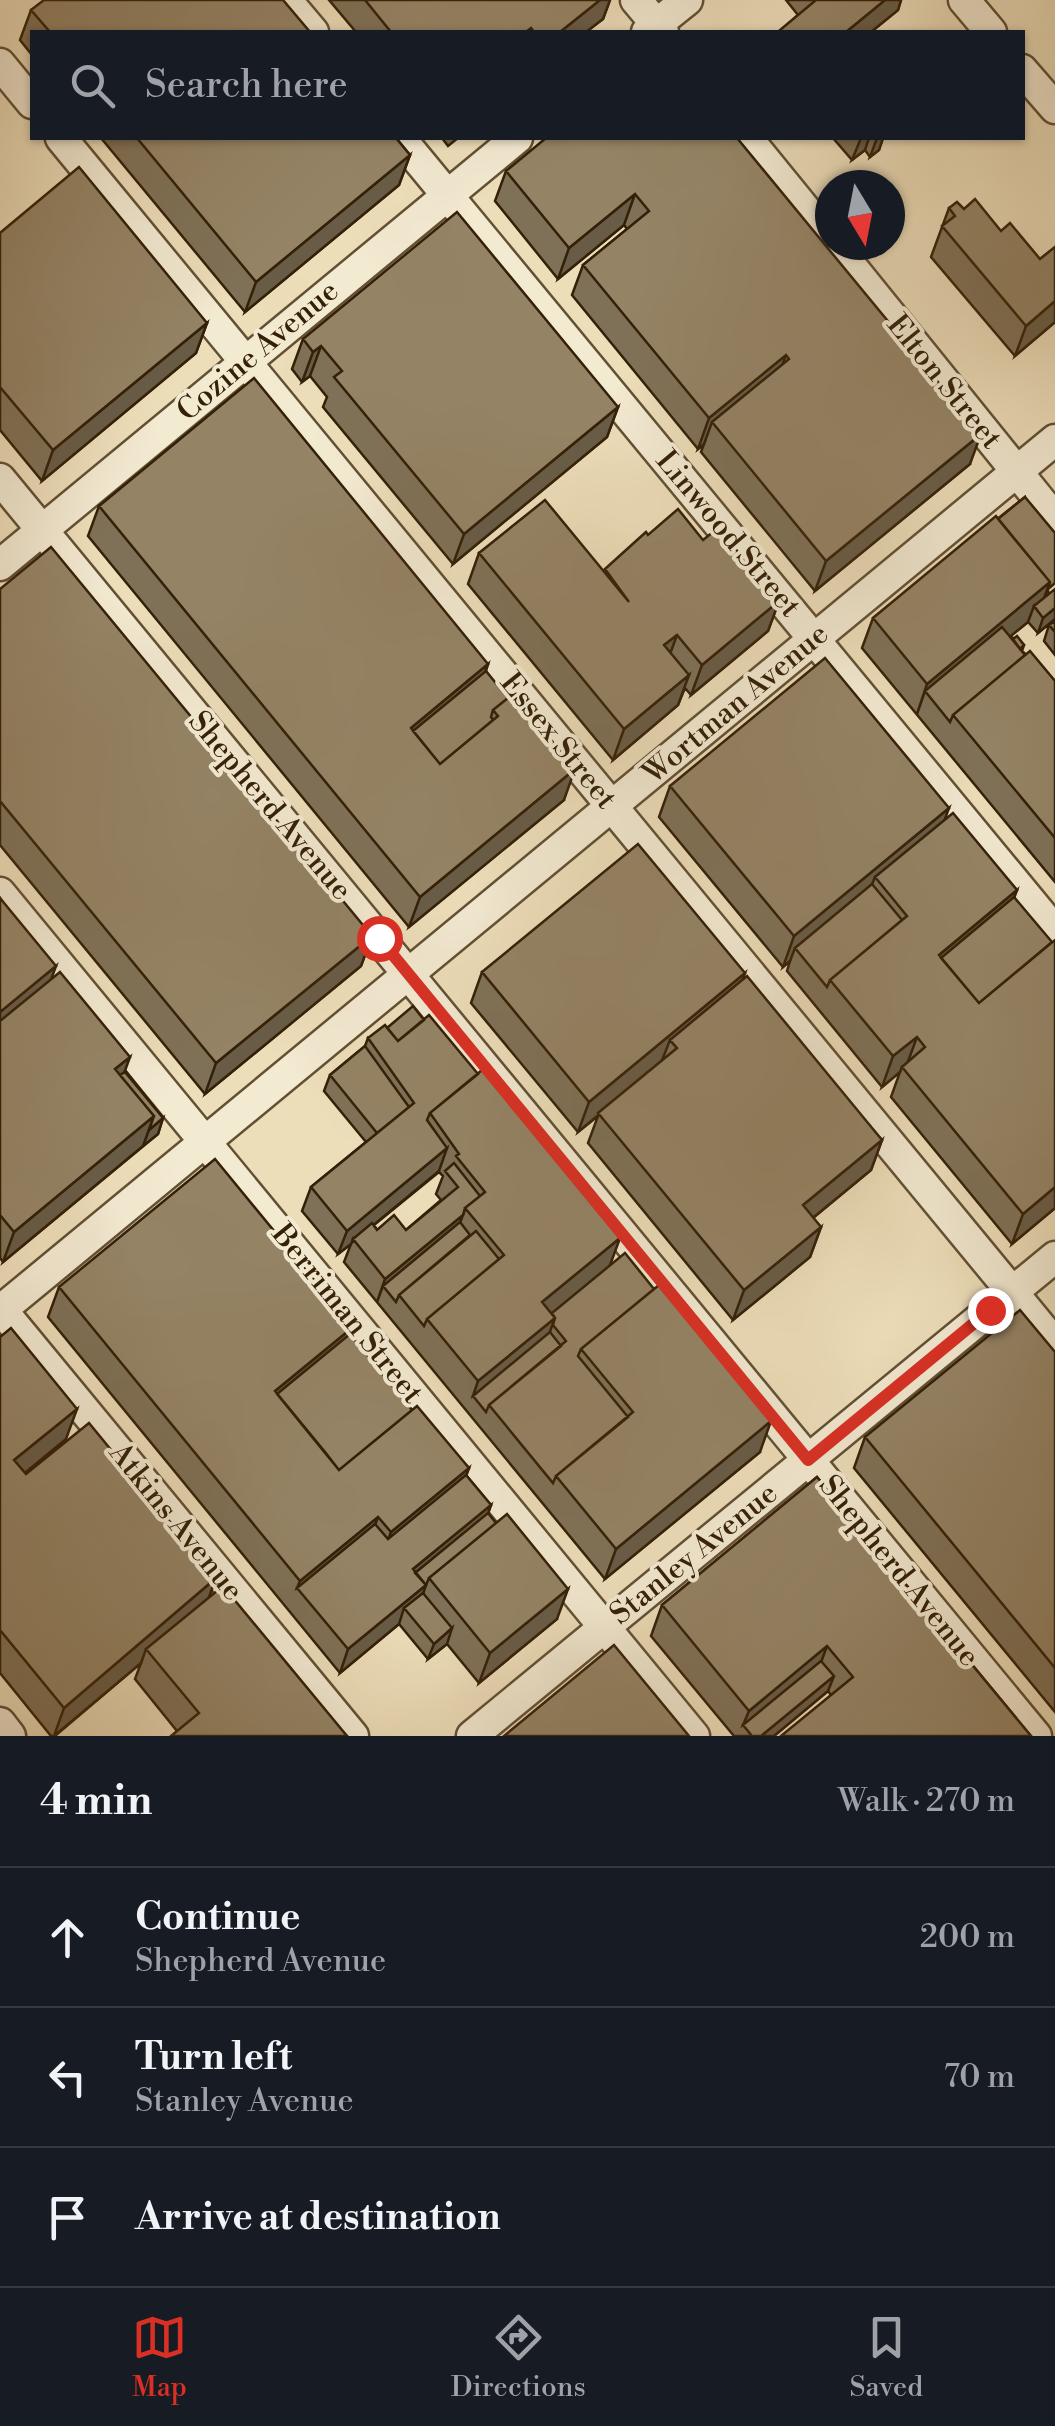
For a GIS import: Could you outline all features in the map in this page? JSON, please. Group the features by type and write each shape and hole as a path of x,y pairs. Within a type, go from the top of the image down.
{"street":[{"path":"286,0 311,30"},
{"path":"636,0 655,30 688,0"},
{"path":"964,0 989,30"},
{"path":"0,64 30,101"},
{"path":"1025,73 1055,108"},
{"name":"Essex Street","path":"63,140 1055,1344"},
{"name":"Linwood Street","path":"402,140 1055,931"},
{"name":"Cozine Avenue","path":"0,565 514,140"},
{"name":"Elton Street","path":"749,140 815,222"},
{"name":"Elton Street","path":"846,260 1055,519"},
{"name":"Wortman Avenue","path":"1,1310 1055,440"},
{"name":"Shepherd Avenue","path":"0,479 1036,1736"},
{"name":"Berriman Street","path":"0,893 694,1736"},
{"name":"Stanley Avenue","path":"472,1736 1055,1257"},
{"name":"Atkins Avenue","path":"1,1310 352,1736"},
{"path":"0,1724 10,1736"}],"building":[{"path":"44,0 283,0 308,30 48,30 31,10"},
{"path":"365,0 600,0 562,30 389,30"},
{"path":"816,0 885,0 848,30 780,30"},
{"path":"139,140 398,140 410,155 256,282"},
{"path":"544,140 739,140 815,233 815,260 838,260 981,434 826,561 712,422 789,359 786,355 709,418 583,265 649,211 635,194 569,248 506,171"},
{"path":"79,167 207,323 53,450 0,387 0,233"},
{"path":"975,199 1001,231 1010,223 1040,259 1055,247 1055,301 1026,326 942,226 955,216 949,208 957,202 964,209"},
{"path":"457,212 618,407 464,534 334,377 342,371 321,346 313,352 303,339"},
{"path":"254,378 488,664 411,728 440,764 498,716 493,710 513,694 575,769 420,897 99,506"},
{"path":"1025,497 1055,533 1055,583 1048,589 1050,582 998,519"},
{"path":"545,500 629,602 605,569 678,509 703,540 718,528 779,601 702,665 677,635 664,645 689,675 624,729 479,553"},
{"path":"996,516 1050,582 927,684 873,618"},
{"path":"51,547 372,936 216,1063 0,801 0,589"},
{"path":"1055,589 1055,608 1043,618 1034,606"},
{"path":"1002,627 1025,655 953,715 950,722 925,691"},
{"path":"1030,651 1055,681 1055,838 953,715"},
{"path":"825,658 949,808 794,936 670,786"},
{"path":"486,671 508,698 493,710 493,720 440,764 413,731"},
{"path":"953,813 1017,890 939,955 979,1003 1055,940 1055,1187 1023,1214 902,1067 925,1047 917,1037 893,1056 830,980 907,916 875,877"},
{"path":"638,844 745,973 589,1102 482,972"},
{"path":"872,884 902,920 830,980 827,987 795,948"},
{"path":"1014,897 1052,942 979,1003 941,958"},
{"path":"0,898 56,966 0,1012"},
{"path":"60,972 130,1057 115,1069 154,1116 14,1232 0,1215 0,1021"},
{"path":"747,976 882,1140 803,1205 821,1227 744,1290 598,1113 677,1048 670,1040"},
{"path":"413,1006 424,1020 398,1041 387,1028"},
{"path":"429,1015 478,1074 430,1113 427,1120 447,1148 347,1231 311,1187 414,1103 368,1038 385,1025 398,1041"},
{"path":"365,1046 409,1107 377,1133 330,1075"},
{"path":"482,1070 620,1238 542,1302 555,1318 478,1381 427,1319 504,1255 465,1208 485,1192 456,1156 459,1154 430,1113"},
{"path":"125,1072 163,1118 149,1130 154,1116 120,1075"},
{"path":"215,1159 353,1327 275,1391 339,1470 417,1406 469,1468 391,1532 378,1517 300,1581 59,1287"},
{"path":"454,1163 480,1196 465,1208 463,1215 385,1279 353,1239 372,1223 377,1230 394,1215 406,1230 458,1187 445,1171"},
{"path":"460,1222 470,1235 399,1295 396,1302 383,1286"},
{"path":"476,1231 499,1259 427,1319 424,1326 399,1295"},
{"path":"625,1253 654,1289 581,1349 578,1356 628,1417 556,1476 553,1483 489,1405 566,1341 553,1325 552,1313"},
{"path":"659,1285 771,1421 616,1549 556,1476 633,1412 581,1349"},
{"path":"1020,1310 1055,1352 1055,1668 865,1437"},
{"path":"11,1328 77,1409 14,1460 26,1474 89,1423 216,1578 64,1708 0,1630 0,1337"},
{"path":"550,1332 561,1346 489,1405 486,1412 473,1396"},
{"path":"350,1334 412,1410 339,1470 277,1394"},
{"path":"466,1475 491,1505 413,1569 426,1585 348,1649 297,1588 375,1524 388,1539"},
{"path":"817,1477 1031,1736 781,1736 853,1677 827,1646 749,1711 662,1605"},
{"path":"488,1513 496,1523 429,1578 426,1585 415,1573"},
{"path":"507,1514 568,1589 490,1653 429,1578"},
{"path":"223,1586 347,1736 171,1736 199,1713 146,1649"},
{"path":"423,1593 452,1628 434,1644 404,1608"},
{"path":"614,1645 689,1736 504,1736"},
{"path":"821,1661 834,1676 761,1736 752,1736 743,1725"}],"route":[{"path":"379,938 808,1460 990,1310"}]}
